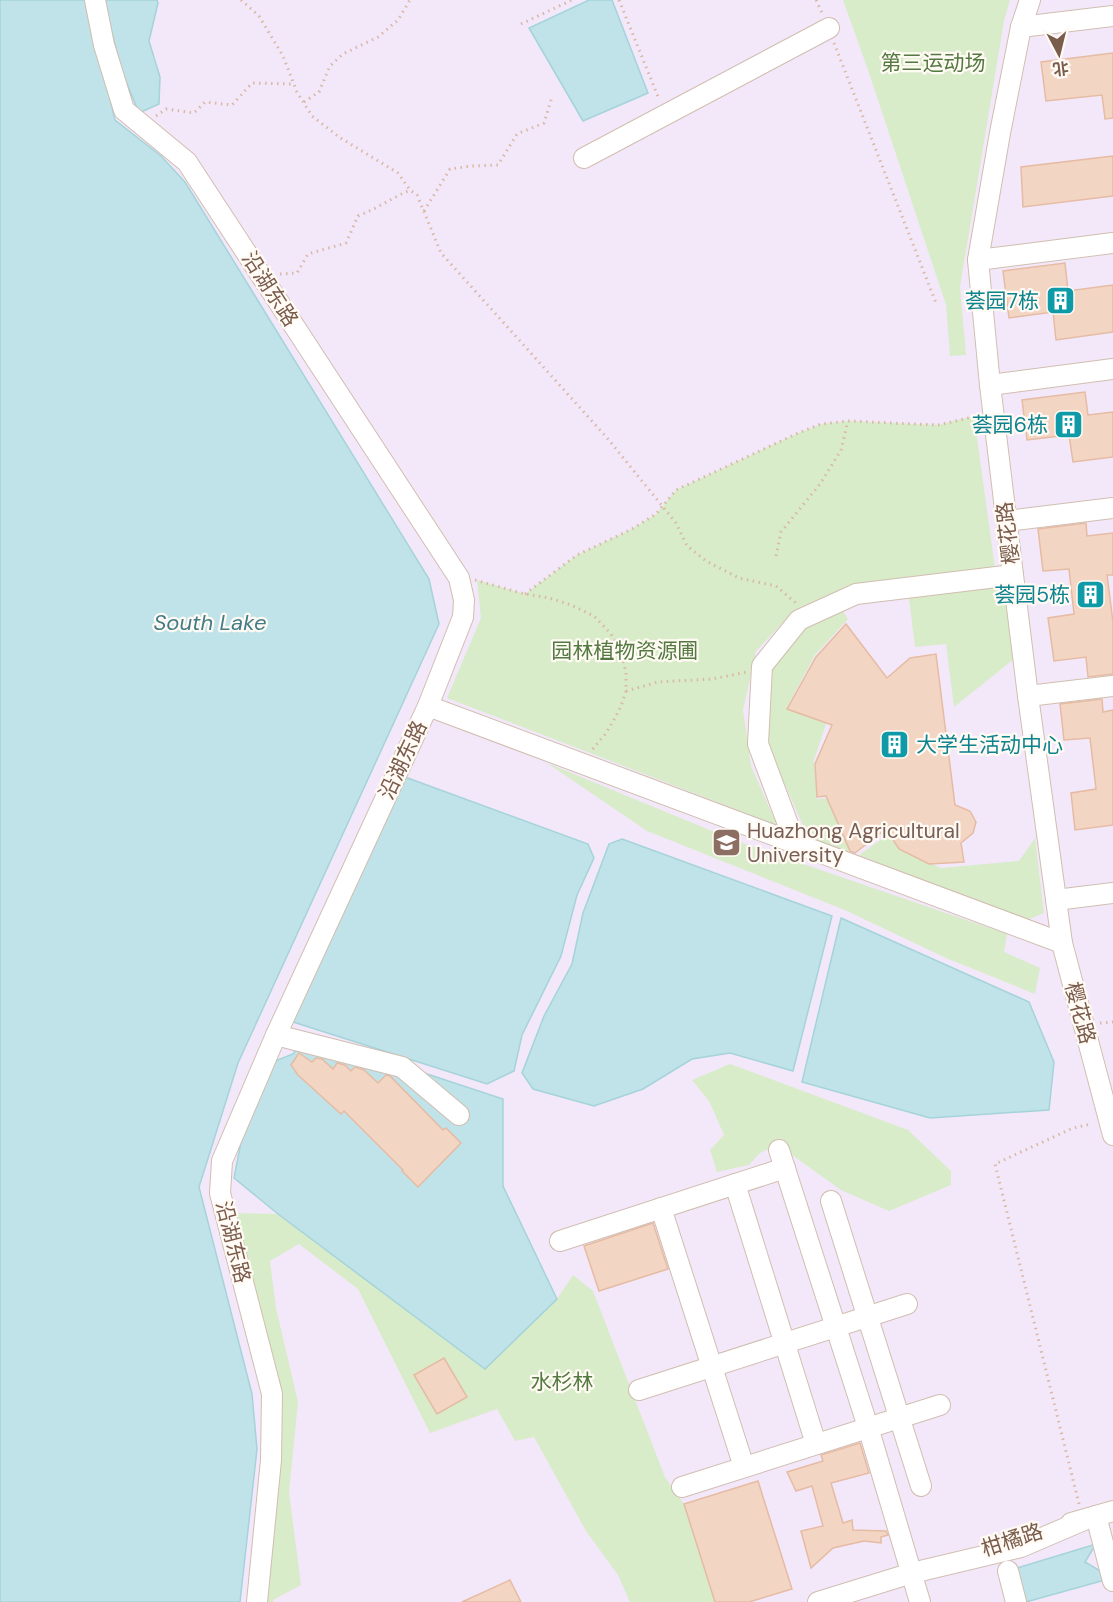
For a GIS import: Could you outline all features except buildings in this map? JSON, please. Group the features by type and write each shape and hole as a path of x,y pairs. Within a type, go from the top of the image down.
{"street":[{"name":"沿湖东路","path":"95,0 104,45 124,110 187,162 459,578 464,600 463,617 428,706 276,1035 222,1161 220,1193 272,1394 271,1460 257,1602"},
{"name":"樱花路","path":"1030,0 1021,27 978,260 1013,575 1062,943 1111,1127"},
{"path":"1021,27 1113,16"},
{"path":"584,158 829,28"},
{"path":"978,260 1113,243"},
{"path":"990,384 1113,369"},
{"path":"1007,521 1113,508"},
{"path":"795,843 759,744 762,666 799,620 856,594 1013,575"},
{"path":"1028,696 1113,686"},
{"path":"428,706 1062,943"},
{"path":"1056,900 1113,893"},
{"path":"276,1035 402,1067 459,1115"},
{"path":"560,1240 735,1184 782,1159 868,1427 920,1602"},
{"path":"735,1184 816,1444"},
{"path":"831,1201 921,1486"},
{"path":"661,1208 744,1467"},
{"path":"639,1390 907,1304"},
{"path":"681,1487 940,1405"},
{"path":"1098,1516 1113,1581"},
{"name":"柑橘路","path":"818,1602 912,1573 1021,1547 1098,1516"},
{"path":"1008,1571 1016,1602"}],"path":[{"path":"241,0 259,16 283,56 294,84 312,116 339,137 398,173 410,190 417,195 441,254 608,439 676,523 687,546 706,561 739,578 776,586 809,616"},
{"path":"304,102 320,92 330,66 343,54 378,37 398,20 410,0"},
{"path":"521,24 572,0"},
{"path":"618,0 665,115"},
{"path":"816,0 936,303"},
{"path":"134,120 153,118 166,109 194,113 205,102 232,105 252,83 294,84"},
{"path":"424,211 450,170 498,165 517,134 544,123 552,97"},
{"path":"261,276 297,273 308,254 346,243 358,216 410,190"},
{"path":"525,594 577,555 632,529 656,514 676,490 821,424 848,421 938,425 974,416 994,414"},
{"path":"776,556 781,532 801,510 841,450 848,421"},
{"path":"459,578 477,580 525,594 549,598 594,616 611,634 621,651 626,674 626,691 615,718 584,764"},
{"path":"626,691 658,682 713,679 739,674 762,666"},
{"path":"1098,1516 995,1164 1073,1128 1111,1127"}],"shaded area":[{"name":"Huazhong Agricultural University","path":"87,0 1113,0 1113,1602 240,1602 257,1449 252,1394 199,1187 238,1063 429,579 185,182 161,156 115,120"}],"green space":[{"name":"第三运动场","path":"843,0 1010,0 1004,21 960,287 966,355 950,356 946,305"},
{"name":"园林植物资源圃","path":"974,416 995,568 849,585 790,615 756,651 743,710 751,766 777,825 447,698 481,618 477,580 525,594 577,555 632,529 656,514 676,490 821,424 848,421 938,425"},
{"path":"993,579 1006,590 1014,659 954,707 946,644 915,647 908,590"},
{"path":"839,605 848,619 815,655 787,707 826,724 814,760 817,799 828,798 851,853 823,845 805,830 768,746 769,673 802,624"},
{"path":"547,763 734,840 1007,934 1004,952 1040,968 1035,994 946,958 847,911 647,831"},
{"path":"892,832 906,851 941,868 1019,861 1035,838 1044,913 1025,921 859,855"},
{"path":"730,1064 908,1130 951,1171 951,1185 889,1211 841,1190 778,1145 760,1153 749,1165 717,1172 710,1150 724,1135 709,1101 692,1080"},
{"name":"水杉林","path":"233,1213 278,1214 485,1369 557,1299 573,1275 593,1291 665,1477 684,1504 715,1602 630,1602 618,1575 586,1531 534,1437 515,1441 497,1409 430,1433 358,1289 299,1244 270,1261 276,1308 298,1402 289,1492 301,1585 273,1600 274,1602 265,1602 279,1394"}],"water":[{"name":"South Lake","path":"0,0 87,0 115,120 161,156 185,182 429,579 439,624 238,1063 199,1187 252,1394 257,1449 240,1602 0,1602"},
{"path":"104,0 157,0 158,3 149,41 160,77 159,104 139,113 121,69"},
{"path":"589,0 612,0 648,93 583,121 529,28"},
{"path":"405,777 588,844 594,858 577,895 561,956 522,1035 514,1071 487,1084 290,1021"},
{"path":"622,839 832,916 793,1071 730,1053 692,1059 643,1089 594,1106 533,1089 522,1073 544,1016 572,964 583,913 609,844"},
{"path":"841,918 1029,1002 1054,1062 1049,1110 930,1118 802,1082"},
{"path":"303,1038 403,1066 503,1099 503,1186 557,1299 485,1369 278,1214 234,1178 243,1131 275,1061 293,1054"},
{"path":"1096,1544 1085,1562 1102,1572 1105,1580 1026,1602 1017,1568"}],"place":[{"name":"荟园7栋","path":"1060,301"},
{"name":"荟园6栋","path":"1069,425"},
{"name":"荟园5栋","path":"1091,595"},
{"name":"大学生活动中心","path":"895,745"},
{"name":"Huazhong Agricultural University","path":"726,843"}]}
